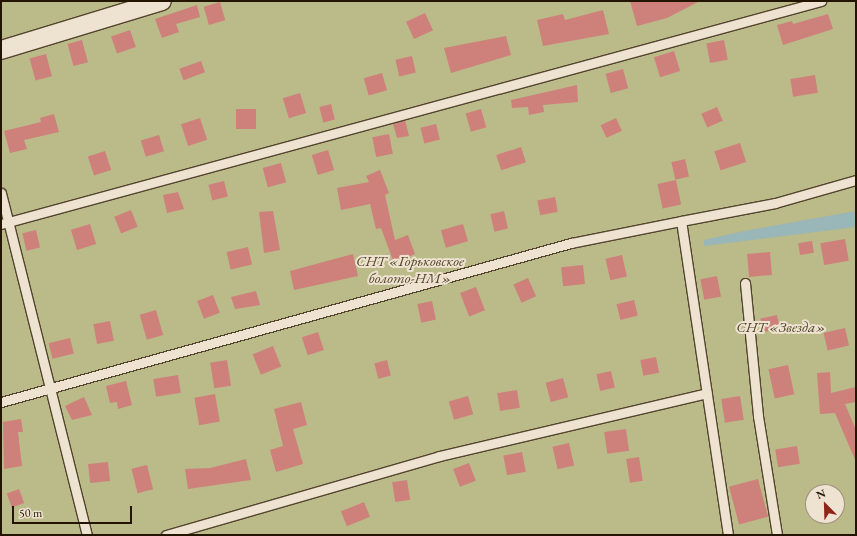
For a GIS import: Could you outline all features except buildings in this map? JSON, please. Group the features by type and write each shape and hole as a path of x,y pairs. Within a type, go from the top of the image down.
{"street":[{"path":"1,50 153,2"}],"lane":[{"path":"4,224 821,1"},
{"path":"1,402 571,243 775,203 856,180"},
{"path":"1,193 4,224 50,388 87,535"},
{"path":"681,221 728,535"},
{"path":"745,283 758,416 777,535"},
{"path":"166,535 439,456 707,393"}],"green space":[{"name":"СНТ «Горьковское болото-НМ»","path":"1,1 856,1 856,535 1,535"}],"water":[{"path":"856,211 856,227 704,246 704,240 744,231"}],"park label":[{"name":"СНТ «Звезда»","path":"781,327"}]}
